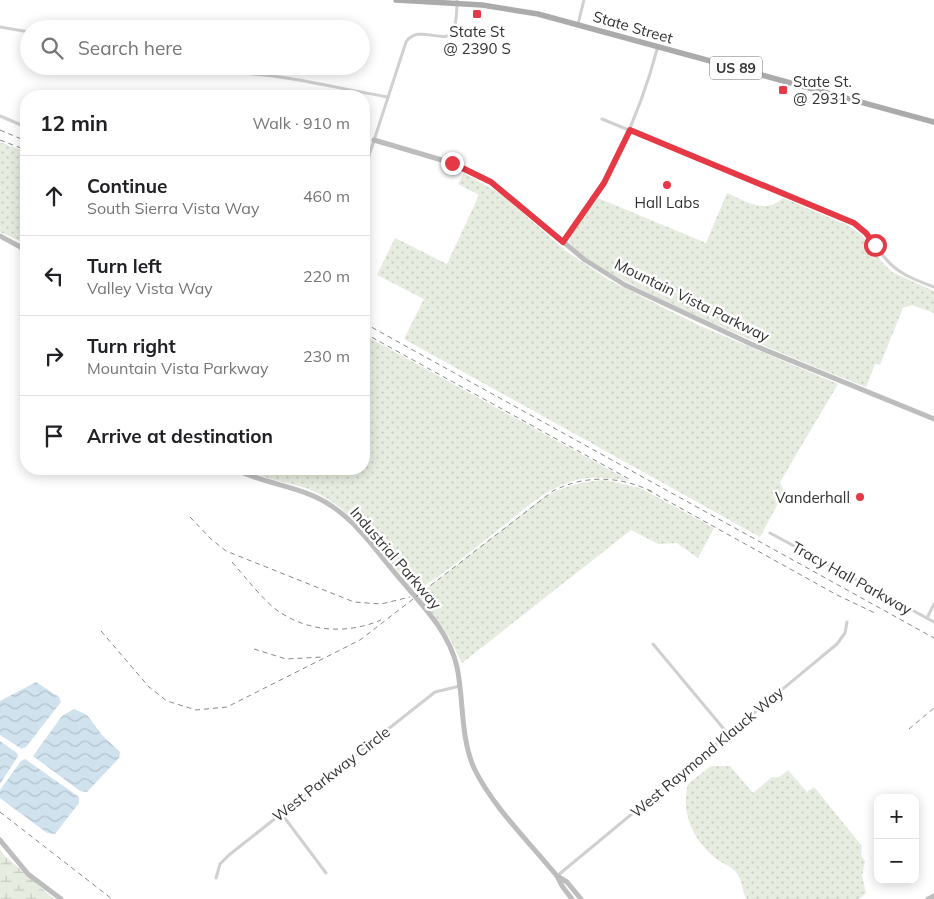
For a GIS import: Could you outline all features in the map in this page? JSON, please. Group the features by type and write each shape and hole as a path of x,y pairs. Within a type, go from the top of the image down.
{"main road":[{"name":"State Street","path":"396,0 457,2 520,10 578,24 934,122"}],"street":[{"path":"578,24 584,0"},
{"path":"370,152 406,42 410,36 416,33 448,37 454,28 457,2"},
{"path":"0,27 20,30"},
{"path":"563,242 604,183 630,130 643,100 658,46"},
{"path":"256,75 347,90"},
{"path":"370,94 388,97"},
{"path":"0,116 20,124"},
{"path":"602,119 854,223 866,233 894,268 908,277 934,287"},
{"name":"Mountain Vista Parkway","path":"374,140 452,163 471,171 510,196 585,260 625,285 762,349 934,419"},
{"path":"0,236 20,247"},
{"name":"Industrial Parkway","path":"248,475 311,494 346,516 435,622 449,645 458,669 466,742 477,774 493,798 557,876"},
{"name":"Tracy Hall Parkway","path":"770,533 934,622"},
{"path":"927,618 934,604"},
{"name":"West Raymond Klauck Way","path":"557,876 837,644 845,633 847,622"},
{"path":"653,644 728,734"},
{"name":"West Parkway Circle","path":"216,878 220,864 225,859 281,813 435,692 460,686"},
{"path":"281,813 326,873"},
{"path":"0,840 28,874 61,899"},
{"path":"557,876 572,899"},
{"path":"557,876 567,882 581,899"},
{"path":"928,899 934,896"}],"green space":[{"path":"0,142 20,150 20,241 0,232"},
{"path":"464,173 501,194 566,251 609,280 698,325 838,384 780,482 784,492 760,537 404,339 424,299 377,275 395,238 447,264 479,195 458,184"},
{"path":"727,193 748,203 762,206 769,206 783,198 847,225 862,235 881,261 892,272 934,291 934,313 912,305 903,308 880,365 875,364 866,387 815,367 663,300 601,268 569,243 570,237 598,198 706,243"},
{"path":"370,338 630,481 588,478 575,480 551,490 438,577 416,591 412,590 368,534 343,510 313,491 259,475 370,475"},
{"path":"606,480 640,488 714,528 698,558 677,543 658,544 631,530 462,663 449,637 420,599 425,590 544,497 574,485"},
{"path":"711,766 730,766 753,793 772,777 778,778 788,770 807,792 814,787 862,846 861,855 865,861 862,876 866,893 859,899 747,899 738,875 733,869 715,858 705,849 694,832 687,814 686,794 688,784"},
{"path":"0,849 4,855 54,899 0,899"}],"water":[{"path":"36,682 59,697 61,702 26,747 22,749 0,735 0,701"},
{"path":"74,709 87,715 102,735 120,752 119,758 87,792 80,791 33,756 62,716"},
{"path":"0,741 17,753 18,756 0,784"},
{"path":"25,759 79,797 79,803 55,834 47,833 0,798 0,790 21,761"}],"railway":[{"path":"0,130 20,138"},
{"path":"0,140 20,148"},
{"path":"370,326 934,638"},
{"path":"370,336 629,479"},
{"path":"101,631 149,687 167,701 196,710 227,707 360,640 553,491 578,482 604,479 630,483 655,493"},
{"path":"648,490 837,595 875,613"},
{"path":"190,517 211,539 226,551 354,602 381,604 410,597"},
{"path":"232,562 274,608 299,622 326,629 340,629 368,625 381,620"},
{"path":"254,649 286,659 322,657"},
{"path":"909,729 934,708"},
{"path":"0,812 112,899"}],"place":[{"name":"State St @ 2390 S","path":"477,14"},
{"name":"State St. @ 2931 S","path":"783,90"},
{"name":"Hall Labs","path":"667,185"},
{"name":"Vanderhall","path":"860,497"}],"route":[{"path":"452,163 491,182 563,242 604,183 630,130 854,223 871,238 875,245"}]}
